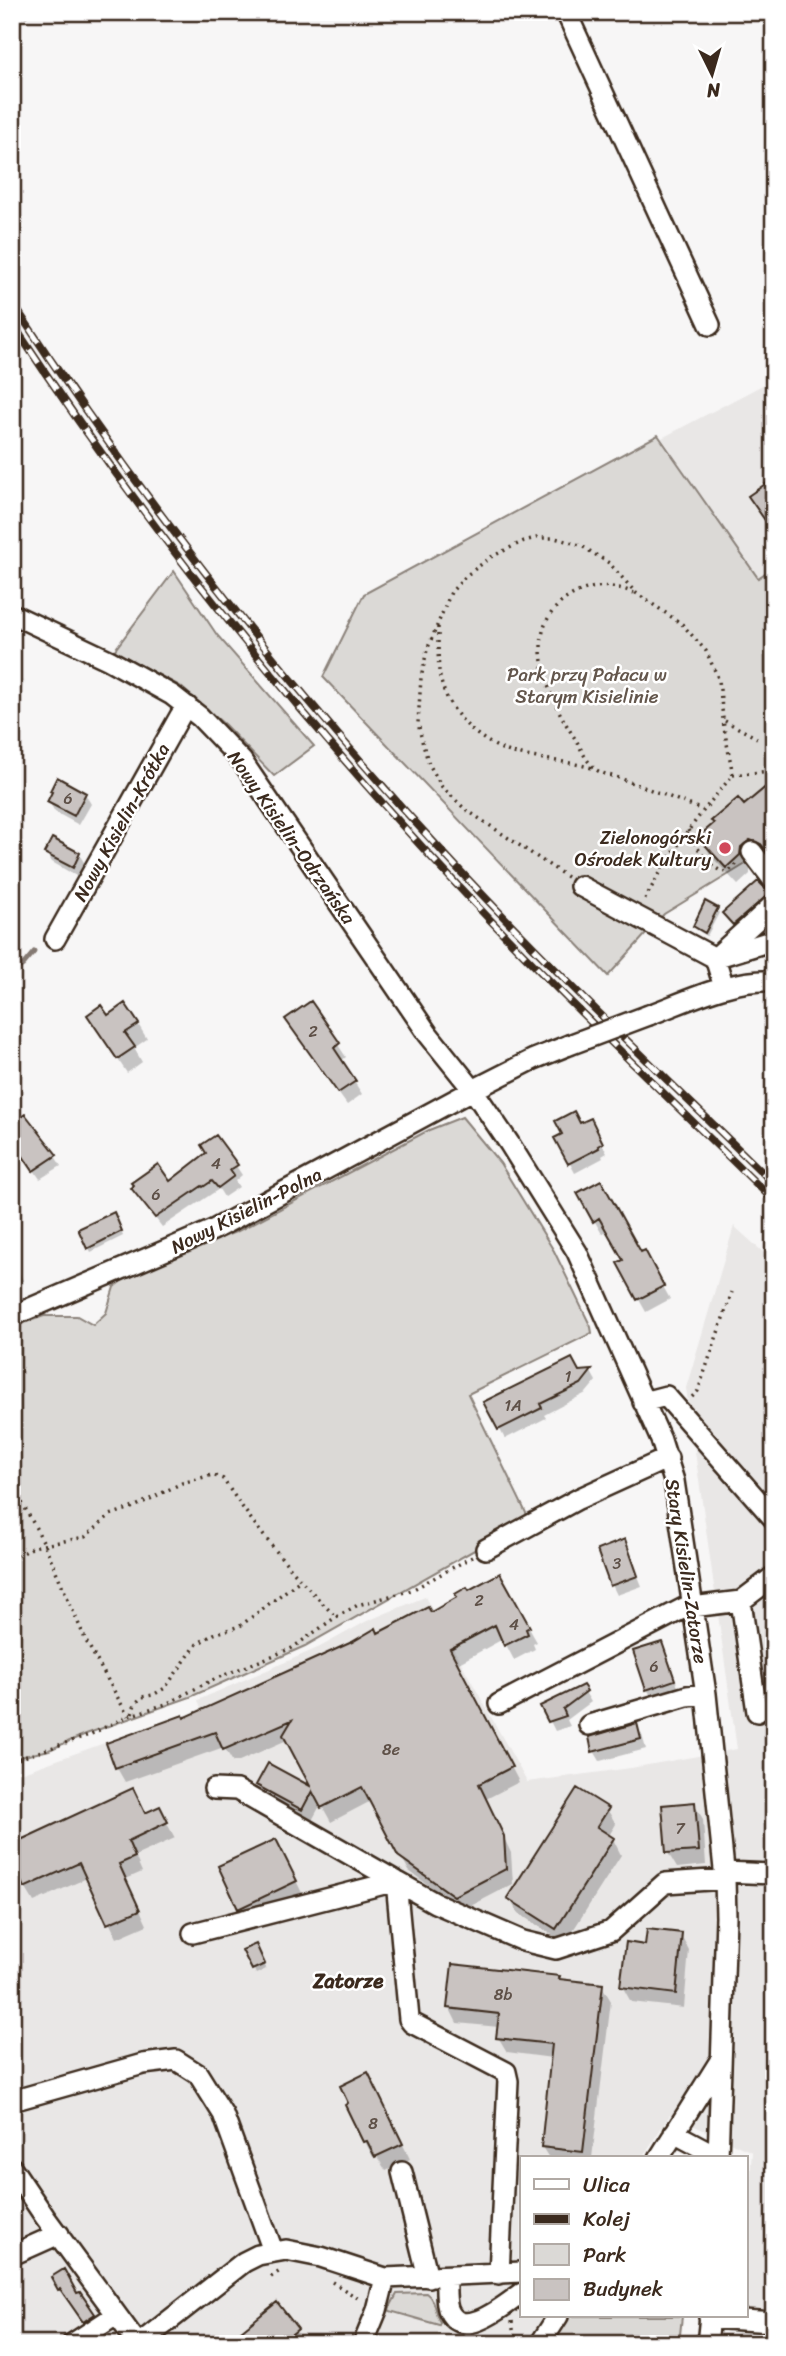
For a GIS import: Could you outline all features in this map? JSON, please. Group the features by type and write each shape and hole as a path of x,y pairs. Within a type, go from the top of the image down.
{"street":[{"path":"566,12 710,325"},
{"name":"Nowy Kisielin-Odrzańska","path":"12,614 153,683 187,706 242,761 428,1034 473,1090"},
{"name":"Nowy Kisielin-Krótka","path":"55,939 187,706"},
{"path":"752,852 774,881"},
{"path":"580,886 715,958 774,940"},
{"path":"715,958 774,904"},
{"path":"715,958 724,987"},
{"name":"Nowy Kisielin-Polna","path":"12,1316 213,1230 534,1059 724,987 743,982 774,981"},
{"name":"Stary Kisielin-Zatorze","path":"473,1090 545,1198 577,1252 668,1458 681,1516 706,1694 724,1875 726,1917 719,2156"},
{"path":"643,1402 666,1396 774,1519"},
{"path":"486,1549 578,1499 668,1458"},
{"path":"499,1704 684,1608 741,1601 774,1576"},
{"path":"741,1601 757,1712"},
{"path":"589,1725 687,1696 706,1694"},
{"path":"214,1788 237,1790 435,1903 523,1941 556,1949 611,1931 664,1883 724,1875 774,1874"},
{"path":"193,1933 396,1881"},
{"path":"396,1881 412,2023 506,2072 508,2081 499,2274"},
{"path":"660,2156 722,2058"},
{"path":"12,2101 143,2064 176,2060 198,2074 223,2114 273,2251"},
{"path":"674,2133 715,2156"},
{"path":"12,2168 139,2344 244,2262 273,2251 303,2252 385,2278 520,2273"},
{"path":"402,2172 451,2315 457,2321 467,2323 480,2320 520,2294"},
{"path":"12,2255 58,2234"},
{"path":"363,2344 377,2310 385,2278"},
{"path":"72,2344 116,2315"},
{"path":"540,2344 557,2318"},
{"path":"708,2344 710,2318"},
{"path":"723,2318 774,2322"}],"path":[{"path":"12,21 33,12"},
{"path":"580,886 465,809 442,786 429,764 418,723 421,678 427,650 447,598 467,575 491,557 536,538 555,538 580,545 609,563 636,593 682,624 706,651 719,680 733,775"},
{"path":"594,769 558,712 547,685 542,655 543,634 552,610 577,593 594,587 608,586 636,593"},
{"path":"438,624 439,673 451,703 470,729 485,742 507,751 594,769 702,810"},
{"path":"723,721 757,738"},
{"path":"635,917 688,829 733,775 771,771 774,775"},
{"path":"688,829 705,860 723,872 729,871 752,852"},
{"path":"678,1409 698,1391 732,1292"},
{"path":"12,1560 33,1546 85,1537 110,1515 134,1507 159,1492 212,1475 223,1479 264,1538 299,1581 336,1617"},
{"path":"12,1484 44,1543 86,1641 130,1715"},
{"path":"12,1761 89,1735 130,1715 166,1704 212,1680 292,1648 358,1605 412,1590 486,1549"},
{"path":"130,1715 142,1697 153,1695 165,1688 197,1644 214,1634 240,1626 299,1581"},
{"path":"271,2277 287,2266"},
{"path":"330,2280 377,2310"},
{"path":"511,2315 515,2344"}],"shaded area":[{"path":"774,379 774,567 758,579 662,438"},
{"path":"12,676 25,682 12,709"},
{"path":"734,1226 774,1262 774,2344 736,2344 738,2318 748,2318 748,2203 752,2152 670,2115 643,2156 520,2156 520,2318 566,2318 550,2344 12,2344 12,1776 183,1715 192,1740 209,1734 198,1700 320,1647 367,1621 425,1597 527,1782 631,1768 737,1749 686,1388"}],"green space":[{"name":"Park przy Pałacu w Starym Kisielinie","path":"658,435 758,578 774,567 774,894 771,896 749,862 664,914 608,976 323,677 364,594"},
{"path":"174,571 217,635 314,746 274,776 225,725 180,686 114,651"},
{"path":"462,1117 500,1163 554,1251 592,1333 468,1394 529,1519 305,1646 190,1697 49,1750 12,1759 12,1327 44,1316 77,1316 93,1325 106,1313 114,1287 130,1274 238,1231 429,1130"},
{"path":"426,2293 433,2302 439,2325 389,2309 397,2294"},
{"path":"566,2318 682,2318 679,2344 550,2344"}],"building":[{"path":"774,478 774,533 748,496"},
{"path":"57,777 86,793 74,816 47,802"},
{"path":"774,780 774,860 761,844 750,840 741,847 740,855 726,868 698,837 714,823 711,821 738,798 744,805"},
{"path":"52,838 80,853 73,868 44,853"},
{"path":"758,881 770,893 733,925 722,913"},
{"path":"705,901 718,908 705,933 693,926"},
{"path":"311,1001 340,1043 334,1048 356,1081 338,1093 285,1019"},
{"path":"125,1003 139,1024 125,1033 135,1047 117,1059 87,1015 101,1005 108,1015"},
{"path":"574,1111 580,1123 591,1118 603,1143 599,1148 568,1164 554,1138 562,1134 555,1121"},
{"path":"25,1114 57,1155 33,1171 12,1140 12,1123"},
{"path":"216,1135 238,1165 230,1170 234,1176 218,1188 212,1181 202,1186 155,1218 131,1188 134,1186 131,1183 158,1164 170,1181 206,1153 201,1145"},
{"path":"601,1180 641,1252 645,1250 664,1286 637,1300 617,1263 623,1260 599,1218 593,1222 577,1193"},
{"path":"114,1212 122,1231 87,1249 78,1229"},
{"path":"572,1358 579,1371 592,1370 581,1384 540,1404 542,1408 498,1430 483,1402"},
{"path":"625,1539 638,1576 610,1586 597,1550"},
{"path":"500,1573 530,1627 526,1629 528,1634 504,1646 495,1625 450,1649 512,1767 479,1784 504,1836 506,1869 454,1896 398,1856 362,1787 321,1808 312,1791 302,1810 256,1785 268,1763 310,1786 283,1735 292,1720 223,1750 215,1732 115,1768 106,1743 183,1715 184,1718 352,1642 376,1628 378,1633 428,1607 431,1612 457,1597 455,1594 467,1587 469,1590"},
{"path":"662,1642 675,1680 646,1690 633,1651"},
{"path":"583,1685 587,1691 563,1709 566,1716 548,1722 540,1706"},
{"path":"637,1723 641,1739 592,1752 589,1737"},
{"path":"133,1788 145,1813 160,1806 168,1822 128,1841 135,1857 119,1864 140,1910 107,1924 79,1863 24,1888 12,1861 12,1844"},
{"path":"577,1788 609,1808 597,1827 614,1838 556,1929 507,1898"},
{"path":"695,1802 699,1851 666,1853 662,1805"},
{"path":"276,1839 297,1881 238,1909 218,1866"},
{"path":"647,1929 682,1933 676,1994 620,1987 626,1942 645,1945"},
{"path":"256,1944 265,1964 252,1970 242,1950"},
{"path":"452,1964 560,1976 559,1979 603,1984 583,2152 541,2147 552,2044 496,2038 499,2014 447,2008"},
{"path":"368,2072 403,2144 375,2157 367,2141 363,2142 345,2105 348,2103 340,2086"},
{"path":"64,2269 77,2293 80,2292 95,2314 83,2322 51,2277"},
{"path":"277,2302 298,2329 280,2344 225,2344"}],"waterway":[{"path":"12,971 23,965 34,952"}],"railway":[{"path":"12,302 115,452 169,525 340,738 500,913 774,1184"},
{"path":"12,323 62,398 168,544 280,685 398,821 536,967 774,1201"}],"place":[{"name":"Zielonogórski Ośrodek Kultury","path":"725,848"}],"district":[{"name":"Zatorze","path":"348,1981"}]}
